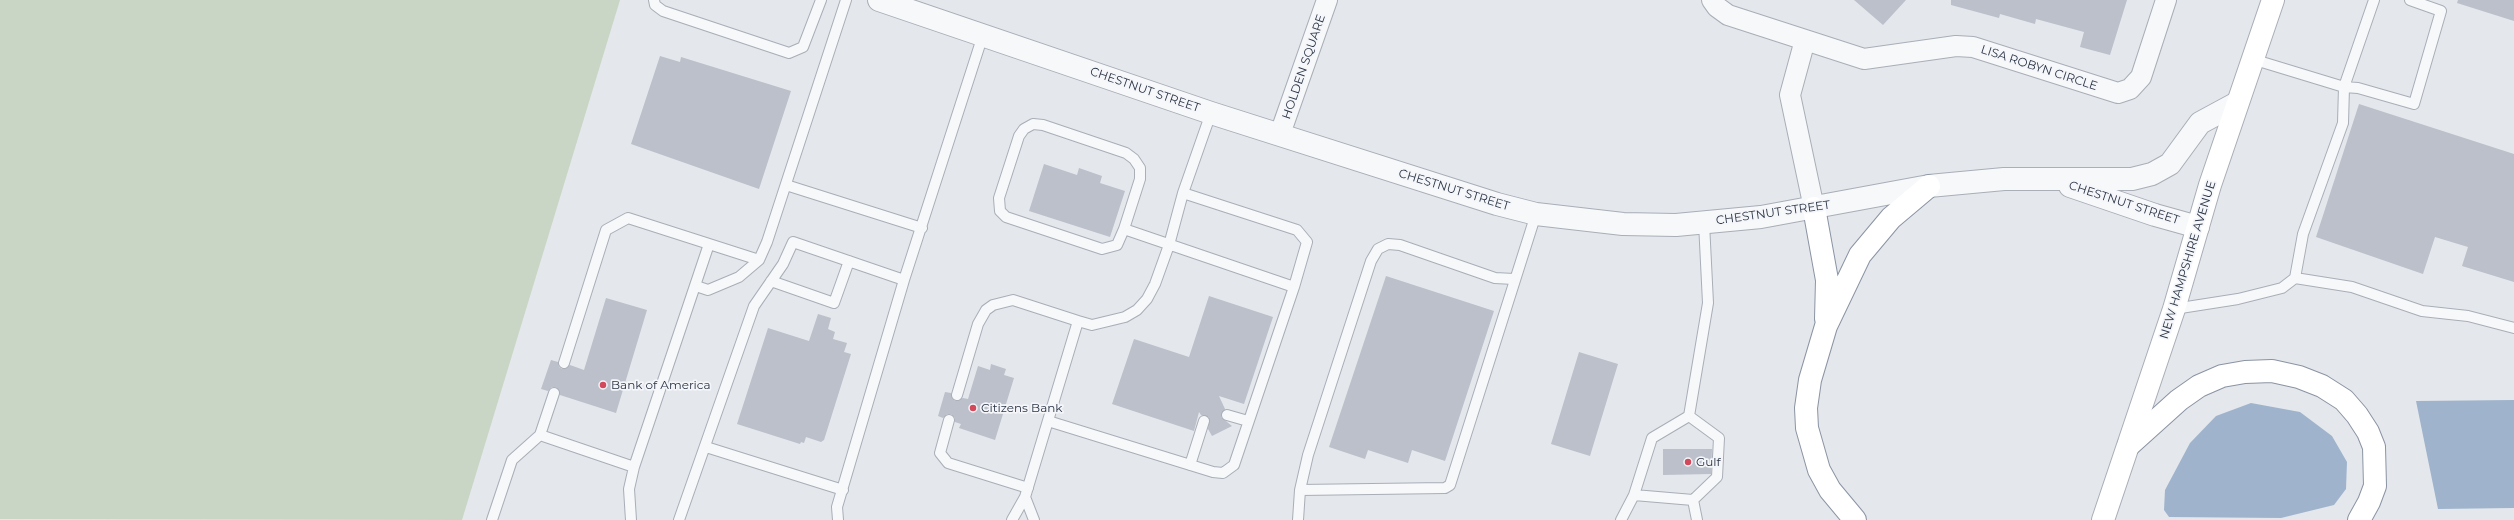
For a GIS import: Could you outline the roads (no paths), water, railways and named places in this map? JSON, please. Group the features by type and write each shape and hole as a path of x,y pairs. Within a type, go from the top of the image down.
{"main road":[{"name":"NEW HAMPSHIRE AVENUE","path":"2103,520 2174,310 2198,226 2237,103 2273,0"},
{"path":"1855,520 1830,490 1819,470 1807,428 1806,408 1810,380 1826,326 1860,255 1891,218 1929,186"},
{"path":"1814,208 1827,280 1826,326"},
{"path":"2129,445 2179,400 2199,386 2222,376 2245,372 2272,371 2299,377 2322,386 2344,400 2357,415 2368,432 2374,447 2374,486 2369,502 2359,520"}],"street":[{"name":"CHESTNUT STREET","path":"879,0 1211,112 1451,190 1536,214 1623,224 1704,223 1814,208 1929,186 2004,179 2132,179 2152,174 2170,164 2200,123 2237,103"},
{"name":"HOLDEN SQUARE","path":"1280,134 1327,0"},
{"name":"LISA ROBYN CIRCLE","path":"1712,0 1717,7 1728,15 1864,59 1956,46 1974,47 2118,93 2130,89 2141,77 2166,0"},
{"path":"1805,40 1790,95 1814,208"},
{"name":"CHESTNUT STREET","path":"2051,180 2155,215 2198,226"}],"lane":[{"path":"654,0 655,5 662,11 789,53 804,47 821,0"},
{"path":"696,286 708,290 714,288 739,277 759,260 767,242 846,0"},
{"path":"2174,310 2238,299 2282,288 2295,278 2303,234 2343,123 2344,87 2374,0"},
{"path":"2252,59 2344,87 2358,88 2414,104 2441,11 2410,0"},
{"path":"838,520 837,508 904,280 983,35"},
{"path":"957,396 978,324 986,310 993,305 1013,300 1092,325 1110,322 1137,310 1155,284 1169,245 1183,193 1211,112"},
{"path":"1033,124 1043,125 1126,153 1134,158 1140,168 1140,179 1124,229 1117,245 1102,249 1002,215 998,207 999,198 1019,136 1024,129 1033,124"},
{"path":"786,185 922,228"},
{"path":"1048,421 1219,473 1231,469 1307,246 1305,238 1300,232 1183,193"},
{"path":"1300,490 1445,488 1450,485 1514,279 1536,214"},
{"path":"564,363 606,230 628,218 759,260"},
{"path":"1621,520 1634,495 1652,438 1689,416 1708,303 1704,223"},
{"path":"1124,229 1294,287"},
{"path":"679,520 706,447 754,306 783,264 793,242 904,280"},
{"path":"631,520 629,489 634,467 709,244"},
{"path":"1298,520 1300,490 1308,454 1371,260 1378,249 1388,244 1400,245 1495,278 1514,279"},
{"path":"771,281 834,303 849,261"},
{"path":"2295,278 2352,287 2422,311 2468,316 2514,328"},
{"path":"1012,520 1026,492 1078,321"},
{"path":"492,520 512,460 540,434 554,393"},
{"path":"1227,415 1248,422"},
{"path":"1634,495 1693,500 1717,476 1718,438 1689,416"},
{"path":"949,420 940,453 948,463 1026,492"},
{"path":"1190,465 1204,422"},
{"path":"540,434 634,467"},
{"path":"706,447 843,490"},
{"path":"1026,492 1034,520"},
{"path":"1693,500 1697,520"}],"water":[{"path":"2514,400 2514,508 2438,509 2416,401"},
{"path":"2251,403 2300,412 2332,436 2347,462 2346,489 2334,505 2281,518 2169,517 2164,510 2165,490 2190,443 2216,416"}],"place":[{"name":"Bank of America","path":"603,385"},
{"name":"Citizens Bank","path":"973,408"},
{"name":"Gulf","path":"1688,462"}]}
